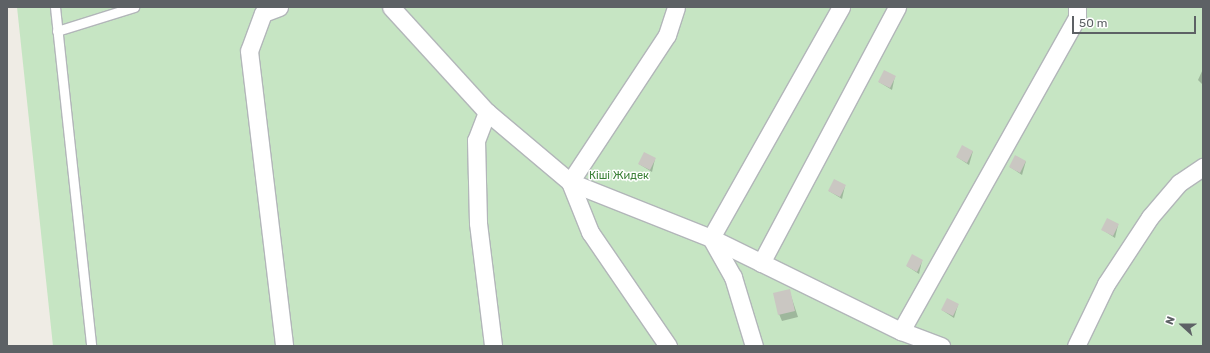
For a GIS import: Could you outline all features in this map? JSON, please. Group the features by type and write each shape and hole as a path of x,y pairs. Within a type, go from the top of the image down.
{"street":[{"path":"278,7 263,13 249,51 284,346"},
{"path":"391,7 487,112 570,182 710,238 901,330 941,346"},
{"path":"570,182 667,35 676,7"},
{"path":"710,238 842,7"},
{"path":"761,263 897,7"},
{"path":"901,330 1077,17 1077,7"},
{"path":"487,112 476,140 478,223 493,346"},
{"path":"1076,346 1106,284 1150,217 1179,183 1203,167"},
{"path":"570,182 590,232 668,346"},
{"path":"710,238 733,277 754,346"}],"lane":[{"path":"55,7 91,346"},
{"path":"57,31 134,7"}],"green space":[{"name":"Кіші Жидек","path":"17,7 1203,7 1203,346 53,346"}],"building":[{"path":"884,70 896,76 890,88 878,82"},
{"path":"962,145 973,151 967,163 956,157"},
{"path":"644,152 656,158 650,170 638,164"},
{"path":"1015,155 1026,161 1020,173 1009,167"},
{"path":"834,179 846,185 840,197 828,191"},
{"path":"1107,218 1119,224 1113,236 1101,230"},
{"path":"912,254 923,260 917,272 906,266"},
{"path":"790,289 795,311 778,315 773,293"},
{"path":"947,298 959,304 953,316 941,310"}]}
